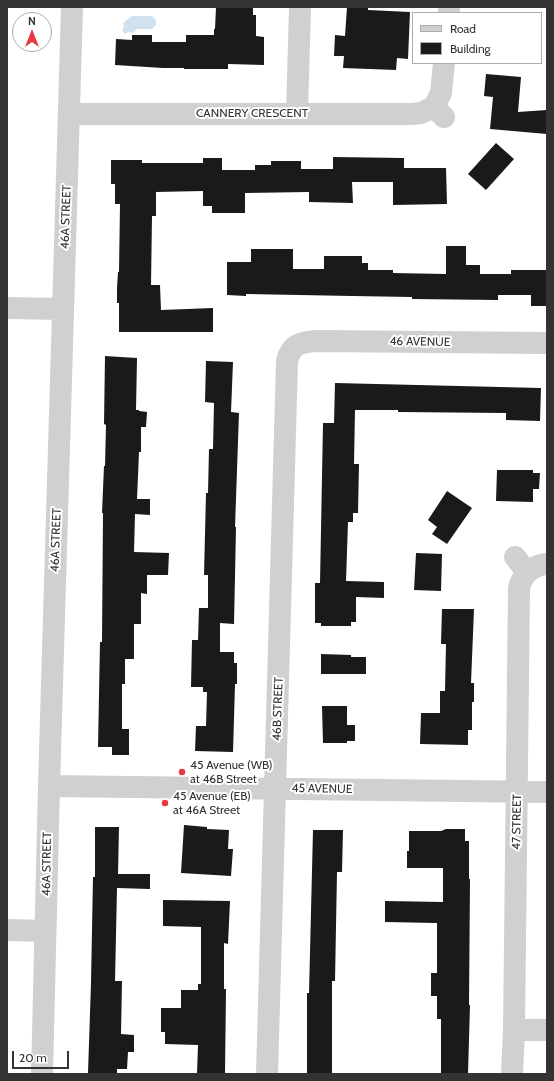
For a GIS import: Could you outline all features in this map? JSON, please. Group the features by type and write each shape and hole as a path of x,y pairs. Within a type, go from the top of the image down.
{"street":[{"name":"46A STREET","path":"42,1074 72,7"},
{"path":"297,113 300,7"},
{"name":"CANNERY CRESCENT","path":"69,114 412,114 439,112 444,64"},
{"path":"7,308 63,309"},
{"name":"46 AVENUE","path":"294,347 300,344 317,341 547,343"},
{"name":"46B STREET","path":"267,1074 287,361 290,352 294,347"},
{"name":"47 STREET","path":"512,1074 514,1030 520,581 530,564"},
{"name":"45 AVENUE","path":"49,786 547,792"},
{"path":"7,930 46,931"},
{"path":"514,1030 547,1030"}],"water":[{"path":"132,16 152,16 156,20 156,25 152,29 137,29 133,33 128,32 125,34 122,30 124,27 123,23"}],"building":[{"path":"216,7 253,7 253,15 256,15 256,36 264,37 264,65 228,64 228,69 184,69 115,65 116,39 132,40 132,35 152,35 152,42 186,42 186,35 214,35"},
{"path":"347,7 368,8 368,10 410,12 408,59 397,58 396,70 343,68 344,56 334,56 335,35 345,36"},
{"path":"486,74 521,77 518,112 547,110 547,134 490,129 493,97 484,96"},
{"path":"496,143 514,159 486,190 468,174"},
{"path":"333,157 404,158 404,168 446,168 447,204 393,205 393,182 352,182 353,203 309,202 309,192 245,193 245,213 212,213 212,206 203,206 203,191 156,192 156,216 152,216 151,285 160,285 161,310 213,308 213,332 119,332 119,303 117,303 117,288 119,272 120,204 115,204 115,184 111,184 111,160 142,160 142,163 203,163 203,158 222,158 222,170 255,170 255,165 271,165 271,161 301,161 301,169 333,169"},
{"path":"446,246 466,246 466,265 480,265 480,274 511,274 511,270 547,270 547,306 531,306 531,295 498,295 498,300 412,299 412,297 246,294 246,296 227,295 227,262 251,262 251,249 293,249 293,269 324,269 324,256 362,256 362,263 368,263 368,270 393,270 393,273 446,274"},
{"path":"105,356 137,358 136,410 147,412 146,427 141,427 141,452 139,452 137,499 150,499 150,515 135,514 134,552 169,553 168,575 147,575 147,594 141,593 141,624 134,624 134,659 125,659 125,684 122,684 122,729 129,729 129,755 112,755 112,747 98,747 100,642 102,642 102,513 106,425 104,424"},
{"path":"206,361 233,362 231,412 239,413 235,527 234,624 220,623 220,652 234,652 234,663 237,663 233,752 195,751 196,726 206,726 207,692 203,692 203,687 191,687 192,640 198,640 199,608 208,608 208,575 204,575 206,493 208,493 209,449 213,449 214,403 205,402"},
{"path":"335,383 541,388 540,421 506,420 506,413 355,410 354,464 359,464 358,513 353,513 353,522 348,522 346,581 384,582 384,598 356,597 356,622 351,622 351,626 321,626 321,623 315,623 315,583 320,583 323,423 334,423"},
{"path":"497,470 533,470 533,473 540,473 539,489 533,489 533,502 496,501"},
{"path":"447,491 472,508 447,544 432,534 437,527 428,520"},
{"path":"416,553 442,554 441,591 414,590"},
{"path":"442,609 474,609 471,683 474,683 474,702 472,702 472,730 468,730 468,745 420,744 421,713 440,713 440,691 445,691 446,644 441,644"},
{"path":"321,654 366,657 366,674 321,674"},
{"path":"322,706 347,706 347,725 355,725 355,741 347,741 347,743 323,743"},
{"path":"184,825 207,827 207,829 229,830 228,849 233,849 231,876 181,873"},
{"path":"95,827 119,827 118,874 150,874 150,889 117,888 115,981 122,981 121,1034 134,1035 134,1052 128,1052 127,1069 117,1069 117,1073 88,1073 93,877 95,877"},
{"path":"446,829 465,829 465,841 469,841 470,1005 468,1074 441,1074 441,1019 437,1019 437,996 431,996 431,973 437,973 437,923 385,922 385,901 443,902 443,868 407,868 407,851 409,851 409,831 441,831"},
{"path":"313,830 343,830 342,872 337,872 335,981 332,981 332,1074 307,1074 307,993 309,993"},
{"path":"163,900 230,901 228,944 224,943 224,989 226,989 225,1074 197,1074 198,1045 165,1044 165,1032 161,1032 161,1008 181,1008 181,990 198,990 198,984 201,984 201,927 163,926"}],"place":[{"name":"45 Avenue (WB) at 46B Street","path":"182,772"},
{"name":"45 Avenue (EB) at 46A Street","path":"165,803"}]}
